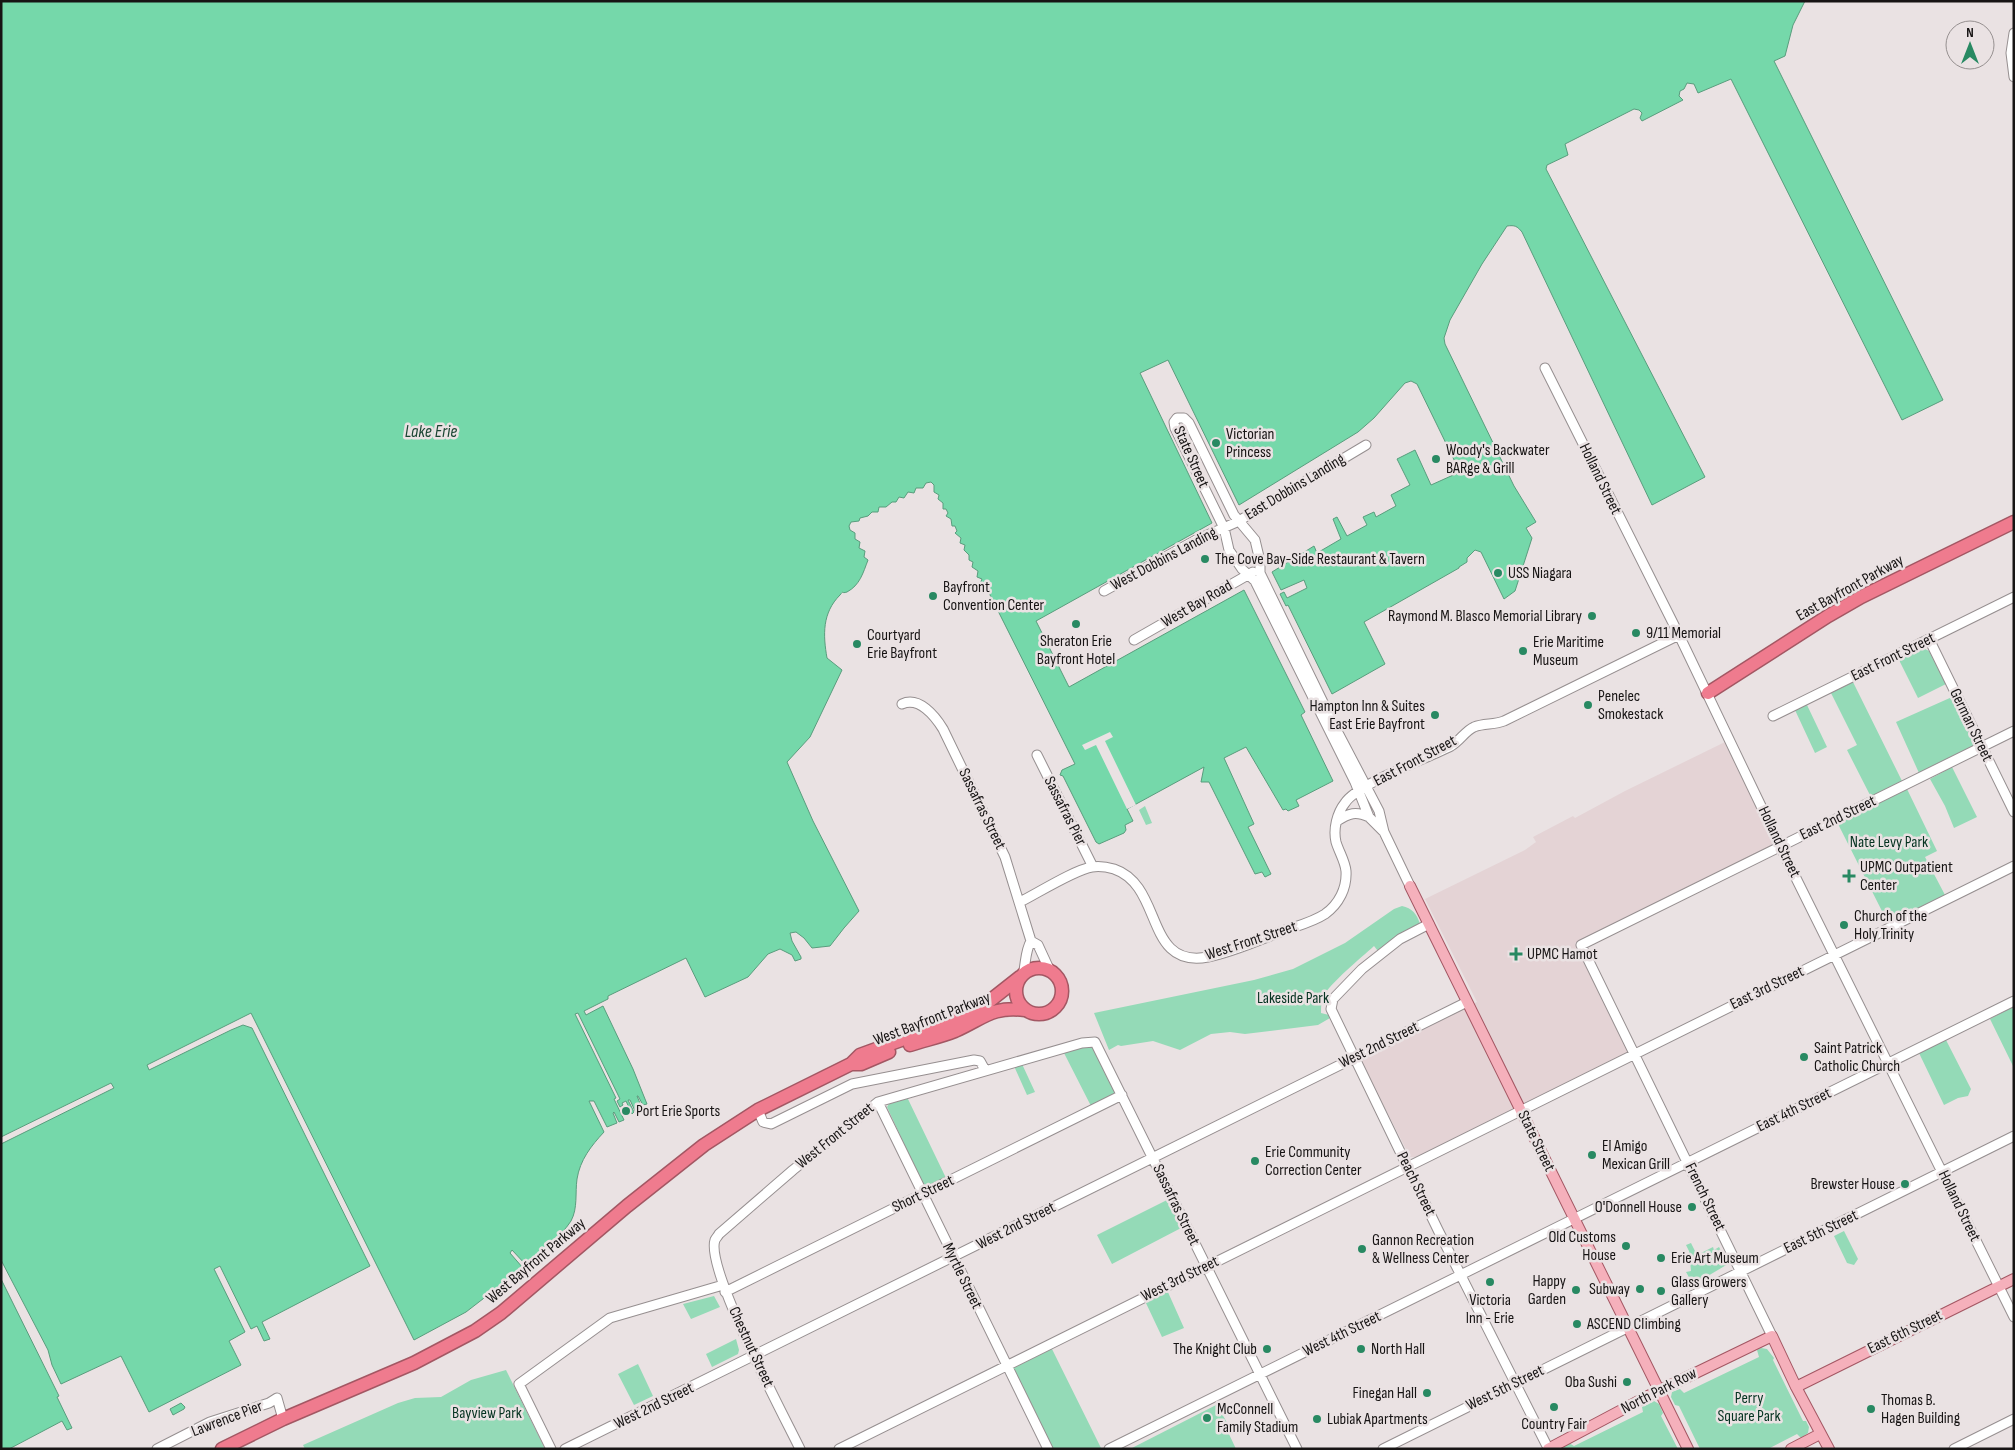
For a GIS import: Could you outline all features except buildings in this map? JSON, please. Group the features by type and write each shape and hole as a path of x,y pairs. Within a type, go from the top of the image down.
{"highway":[{"name":"East Bayfront Parkway","path":"1708,693 1847,605 2014,522"},
{"path":"1037,968 1050,971 1059,980 1061,986 1062,992 1058,1004 1049,1012 1043,1014 1025,1010 1017,1001 1016,995 1016,988 1022,976 1031,969 1037,968"},
{"name":"West Bayfront Parkway","path":"222,1449 283,1419 414,1363 475,1331 501,1313 650,1186 704,1145 758,1110 851,1064 860,1055 886,1044 930,1030 987,1003 1022,976"},
{"name":"West Bayfront Parkway","path":"851,1064 861,1064 897,1049 937,1038 998,1010 1012,1008 1025,1010"}],"main road":[{"name":"State Street","path":"1410,886 1688,1449"},
{"name":"East 6th Street","path":"1796,1386 2014,1279"},
{"name":"French Street","path":"1772,1336 1829,1449"},
{"name":"North Park Row","path":"1548,1449 1660,1390 1772,1336"},
{"path":"1791,1449 1820,1434"}],"street":[{"path":"2014,33 2011,53 2014,77"},
{"name":"Holland Street","path":"1545,368 1708,693 1780,846 2014,1316"},
{"name":"State Street","path":"1384,832 1369,817 1362,789 1260,573 1259,554 1255,540 1248,530 1237,522 1189,423 1184,418 1177,418 1174,422 1175,428 1224,528 1229,550 1255,581 1362,789 1378,811 1384,832 1410,886"},
{"name":"East Dobbins Landing","path":"1224,528 1366,445"},
{"name":"West Dobbins Landing","path":"1104,591 1196,540 1224,528"},
{"name":"West Bay Road","path":"1134,640 1260,567"},
{"name":"East Front Street","path":"1773,716 2014,597"},
{"name":"East Front Street","path":"1362,789 1454,744 1472,728 1482,724 1504,721 1679,635"},
{"name":"German Street","path":"1928,639 2014,812"},
{"name":"Sassafras Street","path":"902,704 908,701 919,704 940,725 996,837 1020,902 1031,940 1027,948 1026,964 1022,976"},
{"name":"East 2nd Street","path":"1581,945 2014,731"},
{"name":"Sassafras Pier","path":"1037,755 1093,867"},
{"name":"West Front Street","path":"1093,867 1110,868 1127,875 1139,887 1161,937 1171,948 1186,957 1207,958 1318,918 1335,904 1343,889 1346,876 1344,862 1336,842 1335,828 1345,803 1353,794 1362,789"},
{"path":"1337,820 1353,813 1369,817"},
{"name":"East 3rd Street","path":"1521,1110 2014,866"},
{"path":"1020,902 1093,867"},
{"name":"Peach Street","path":"1430,924 1400,939 1380,953 1362,968 1333,999 1330,1005 1333,1015 1460,1275 1548,1449"},
{"name":"Sassafras Street","path":"1031,940 1038,944 1050,971"},
{"name":"French Street","path":"1581,945 1742,1271 1772,1336"},
{"name":"East 4th Street","path":"1574,1218 2014,1001"},
{"name":"West 2nd Street","path":"565,1449 1467,1002"},
{"name":"West Front Street","path":"715,1241 719,1234 793,1170 878,1102 1082,1043 1095,1042"},
{"name":"Sassafras Street","path":"1095,1042 1297,1449"},
{"path":"758,1110 763,1122 770,1124 852,1084 974,1060 980,1061 985,1070"},
{"name":"Short Street","path":"724,1288 922,1194 1122,1094"},
{"name":"Myrtle Street","path":"878,1102 1048,1449"},
{"name":"West 3rd Street","path":"839,1449 1521,1110"},
{"name":"East 5th Street","path":"1628,1327 2014,1136"},
{"name":"West 4th Street","path":"1109,1449 1574,1218"},
{"name":"Chestnut Street","path":"715,1241 716,1261 724,1288 754,1356 800,1449"},
{"path":"551,1449 519,1384 610,1318 630,1310 724,1288"},
{"name":"West 5th Street","path":"1383,1449 1628,1327"},
{"name":"Lawrence Pier","path":"157,1449 210,1422 269,1403 277,1398 283,1419"},
{"path":"1954,1449 2014,1419"}],"shaded area":[{"name":"UPMC Hamot","path":"1725,742 1774,841 1772,846 1575,943 1628,1049 1627,1053 1418,1157 1410,1157 1362,1063 1363,1058 1477,1002 1425,899 1525,850 1536,842 1533,837 1573,816 1575,818"}],"green space":[{"path":"1923,648 1929,651 1946,684 1918,698 1899,660"},
{"path":"1853,682 1902,781 1871,797 1847,750 1857,745 1831,693"},
{"path":"1952,697 1974,741 1973,746 1919,773 1896,722"},
{"path":"1807,705 1827,747 1815,753 1795,710"},
{"path":"1952,767 1977,817 1954,828 1945,806 1930,779"},
{"name":"Nate Levy Park","path":"1907,789 1937,851 1925,857 1945,895 1888,923 1838,824"},
{"path":"1145,806 1152,823 1146,825 1139,810"},
{"name":"Lakeside Park","path":"1402,906 1414,912 1420,924 1378,951 1374,946 1339,978 1327,991 1322,1001 1321,1013 1329,1015 1330,1018 1318,1025 1245,1034 1230,1032 1211,1034 1180,1050 1153,1041 1118,1045 1109,1050 1094,1013 1254,980 1293,969 1345,943 1394,909"},
{"path":"2014,1006 2014,1068 1990,1019"},
{"path":"1946,1040 1971,1089 1968,1096 1958,1098 1944,1105 1919,1053"},
{"path":"1089,1046 1094,1048 1116,1091 1116,1094 1091,1106 1064,1053"},
{"path":"1022,1064 1035,1092 1027,1095 1014,1066"},
{"path":"907,1097 946,1178 926,1188 887,1107 890,1102"},
{"path":"1169,1199 1183,1227 1112,1264 1097,1235"},
{"path":"1844,1231 1858,1259 1854,1265 1847,1263 1834,1236"},
{"path":"1691,1243 1697,1255 1713,1247 1714,1250 1719,1247 1728,1264 1691,1286 1686,1272 1691,1271 1689,1251 1686,1245"},
{"path":"1167,1290 1184,1328 1162,1337 1145,1301"},
{"path":"714,1296 720,1307 691,1319 683,1304"},
{"path":"736,1339 739,1350 738,1354 712,1367 706,1354"},
{"path":"1051,1347 1101,1448 1099,1449 1053,1449 1011,1366"},
{"name":"Perry Square Park","path":"1761,1348 1767,1349 1774,1358 1773,1360 1803,1421 1806,1421 1809,1427 1808,1433 1801,1438 1797,1434 1768,1449 1700,1449 1679,1406 1675,1405 1671,1397 1672,1392 1680,1389 1684,1393 1759,1357 1757,1350"},
{"path":"638,1364 653,1396 634,1405 618,1374"},
{"name":"Bayview Park","path":"506,1370 545,1449 305,1449 303,1445 398,1403 415,1398 441,1397 471,1380"},
{"name":"Perry Square Park","path":"1654,1401 1659,1404 1663,1413 1661,1416 1678,1449 1561,1449 1569,1443 1574,1446 1643,1412 1642,1407"},
{"name":"McConnell Family Stadium","path":"1220,1403 1223,1409 1220,1410 1231,1430 1228,1432 1236,1449 1130,1449"}],"water":[{"name":"Lake Erie","path":"1,1 1805,1 1793,25 1785,56 1774,61 1943,400 1902,420 1731,79 1698,93 1694,84 1687,83 1684,89 1680,91 1679,96 1683,100 1642,121 1640,118 1642,113 1634,109 1565,144 1568,155 1547,165 1546,169 1705,477 1652,505 1522,232 1516,226 1507,226 1482,264 1450,320 1444,338 1445,344 1514,486 1536,522 1526,528 1532,538 1515,591 1504,599 1481,552 1475,550 1467,558 1467,562 1459,568 1364,622 1385,664 1332,694 1288,605 1286,606 1280,594 1284,592 1287,598 1307,588 1304,580 1281,590 1272,572 1314,546 1317,553 1341,539 1333,519 1337,517 1347,536 1367,525 1363,517 1374,512 1376,517 1396,506 1391,495 1410,485 1397,459 1415,450 1431,485 1460,472 1417,384 1411,381 1405,383 1374,418 1358,432 1239,505 1168,360 1140,373 1212,523 1036,621 1069,687 1244,590 1305,712 1301,715 1333,781 1296,800 1299,806 1288,811 1286,809 1283,810 1246,747 1224,758 1254,824 1248,827 1271,874 1265,877 1262,872 1255,874 1209,782 1201,782 1204,767 1127,809 1133,821 1125,825 1126,830 1124,833 1099,844 1096,842 1063,776 1060,775 1062,770 1075,764 987,589 980,584 982,579 977,577 978,571 972,567 973,562 969,560 969,555 964,550 965,545 960,543 961,538 955,533 957,531 955,526 952,526 951,519 946,516 948,513 946,509 943,509 943,503 938,499 939,495 934,492 934,485 931,482 926,483 923,488 916,488 914,493 908,492 904,498 899,497 896,502 892,502 886,507 879,507 878,512 872,512 868,516 860,518 859,521 851,522 850,530 855,533 855,539 860,542 859,548 865,551 864,557 868,560 858,582 847,592 842,593 834,602 825,625 827,658 842,670 810,737 787,762 813,821 859,911 830,946 812,948 796,932 790,933 801,959 795,961 792,955 780,949 768,954 748,977 705,997 686,958 608,996 608,999 584,1011 586,1015 603,1006 633,1069 647,1104 643,1105 637,1096 642,1108 635,1111 630,1100 628,1100 634,1112 632,1114 626,1101 620,1107 617,1101 620,1099 578,1013 575,1014 616,1098 614,1099 624,1120 619,1122 614,1112 617,1123 607,1127 594,1101 589,1101 604,1132 583,1159 578,1172 575,1211 567,1227 526,1265 512,1250 510,1253 523,1268 466,1312 414,1340 251,1013 147,1065 149,1070 243,1025 252,1028 370,1266 262,1322 270,1339 264,1341 257,1326 251,1329 220,1266 214,1269 245,1332 229,1341 241,1365 149,1412 121,1356 61,1384 52,1365 48,1350 1,1260 1,1144 114,1088 111,1083 1,1137"},
{"path":"1,1279 59,1396 57,1397 72,1428 67,1430 62,1421 9,1449 1,1449"},
{"path":"181,1403 185,1407 184,1409 173,1415 170,1409"}],"pier":[{"path":"1110,732 1113,737 1105,741 1136,805 1127,809 1096,745 1085,750 1082,745"}],"place":[{"name":"Victorian Princess","path":"1216,443"},
{"name":"Woody's Backwater BARge & Grill","path":"1436,459"},
{"name":"The Cove Bay-Side Restaurant & Tavern","path":"1205,559"},
{"name":"USS Niagara","path":"1498,573"},
{"name":"Bayfront Convention Center","path":"933,596"},
{"name":"Raymond M. Blasco Memorial Library","path":"1592,616"},
{"name":"Sheraton Erie Bayfront Hotel","path":"1076,624"},
{"name":"9/11 Memorial","path":"1636,633"},
{"name":"Courtyard Erie Bayfront","path":"857,644"},
{"name":"Erie Maritime Museum","path":"1523,651"},
{"name":"Penelec Smokestack","path":"1588,705"},
{"name":"Hampton Inn & Suites East Erie Bayfront","path":"1435,715"},
{"name":"UPMC Outpatient Center","path":"1849,876"},
{"name":"Church of the Holy Trinity","path":"1844,925"},
{"name":"UPMC Hamot","path":"1516,954"},
{"name":"Saint Patrick Catholic Church","path":"1804,1057"},
{"name":"Port Erie Sports","path":"626,1111"},
{"name":"El Amigo Mexican Grill","path":"1592,1155"},
{"name":"Erie Community Correction Center","path":"1255,1161"},
{"name":"Brewster House","path":"1905,1184"},
{"name":"O'Donnell House","path":"1692,1207"},
{"name":"Old Customs House","path":"1626,1246"},
{"name":"Gannon Recreation & Wellness Center","path":"1362,1249"},
{"name":"Erie Art Museum","path":"1661,1258"},
{"name":"Victoria Inn - Erie","path":"1490,1282"},
{"name":"Subway","path":"1640,1289"},
{"name":"Happy Garden","path":"1576,1290"},
{"name":"Glass Growers Gallery","path":"1661,1291"},
{"name":"ASCEND Climbing","path":"1577,1324"},
{"name":"The Knight Club","path":"1267,1349"},
{"name":"North Hall","path":"1361,1349"},
{"name":"Oba Sushi","path":"1627,1382"},
{"name":"Finegan Hall","path":"1427,1393"},
{"name":"Country Fair","path":"1554,1407"},
{"name":"Thomas B. Hagen Building","path":"1871,1409"},
{"name":"McConnell Family Stadium","path":"1207,1418"},
{"name":"Lubiak Apartments","path":"1317,1419"}]}
